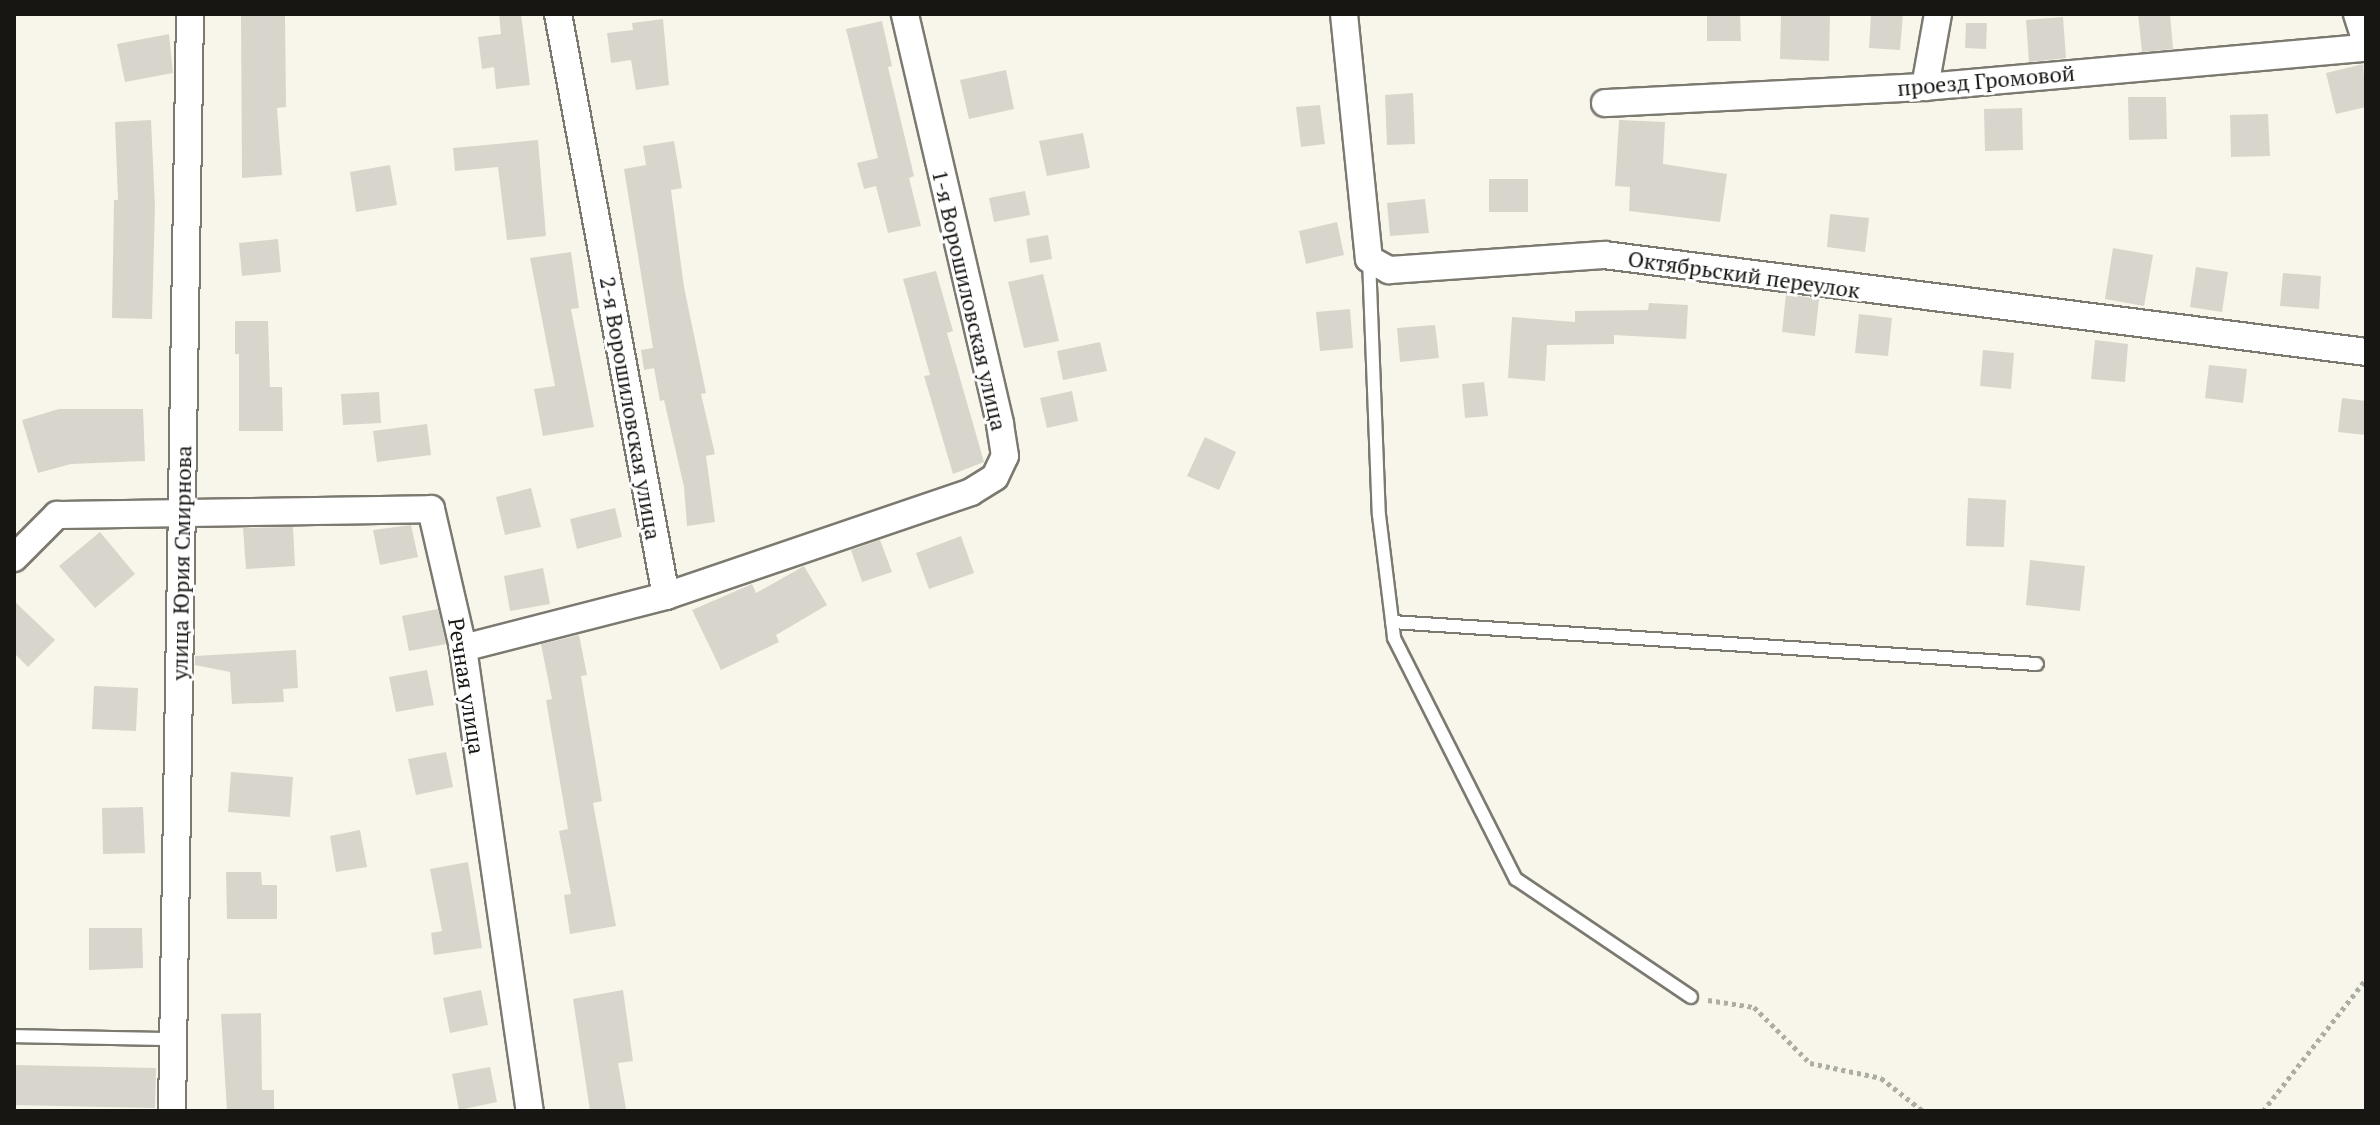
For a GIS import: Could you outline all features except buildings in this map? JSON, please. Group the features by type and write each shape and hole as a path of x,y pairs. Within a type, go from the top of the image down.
{"street":[{"name":"улица Юрия Смирнова","path":"172,1111 190,14"},
{"name":"2-я Ворошиловская улица","path":"558,14 666,596"},
{"name":"1-я Ворошиловская улица","path":"666,596 971,492 995,477 1005,456 905,14"},
{"path":"1344,14 1369,259"},
{"path":"1925,87 1938,14"},
{"path":"2357,14 2366,41"},
{"name":"проезд Громовой","path":"1605,103 1925,87 2366,48"},
{"name":"Октябрьский переулок","path":"1369,259 1389,270 1604,255 2366,352"},
{"name":"Речная улица","path":"181,511 431,509 463,648 530,1111"},
{"path":"14,558 57,515 181,511"},
{"path":"463,648 666,596"}],"lane":[{"path":"1369,259 1379,515 1394,638 1516,879 1691,997"},
{"path":"1392,622 2037,664"},
{"path":"14,1036 171,1039"}],"path":[{"path":"2263,1111 2366,979"},
{"path":"1691,997 1754,1007 1810,1063 1881,1078 1923,1111"}]}
